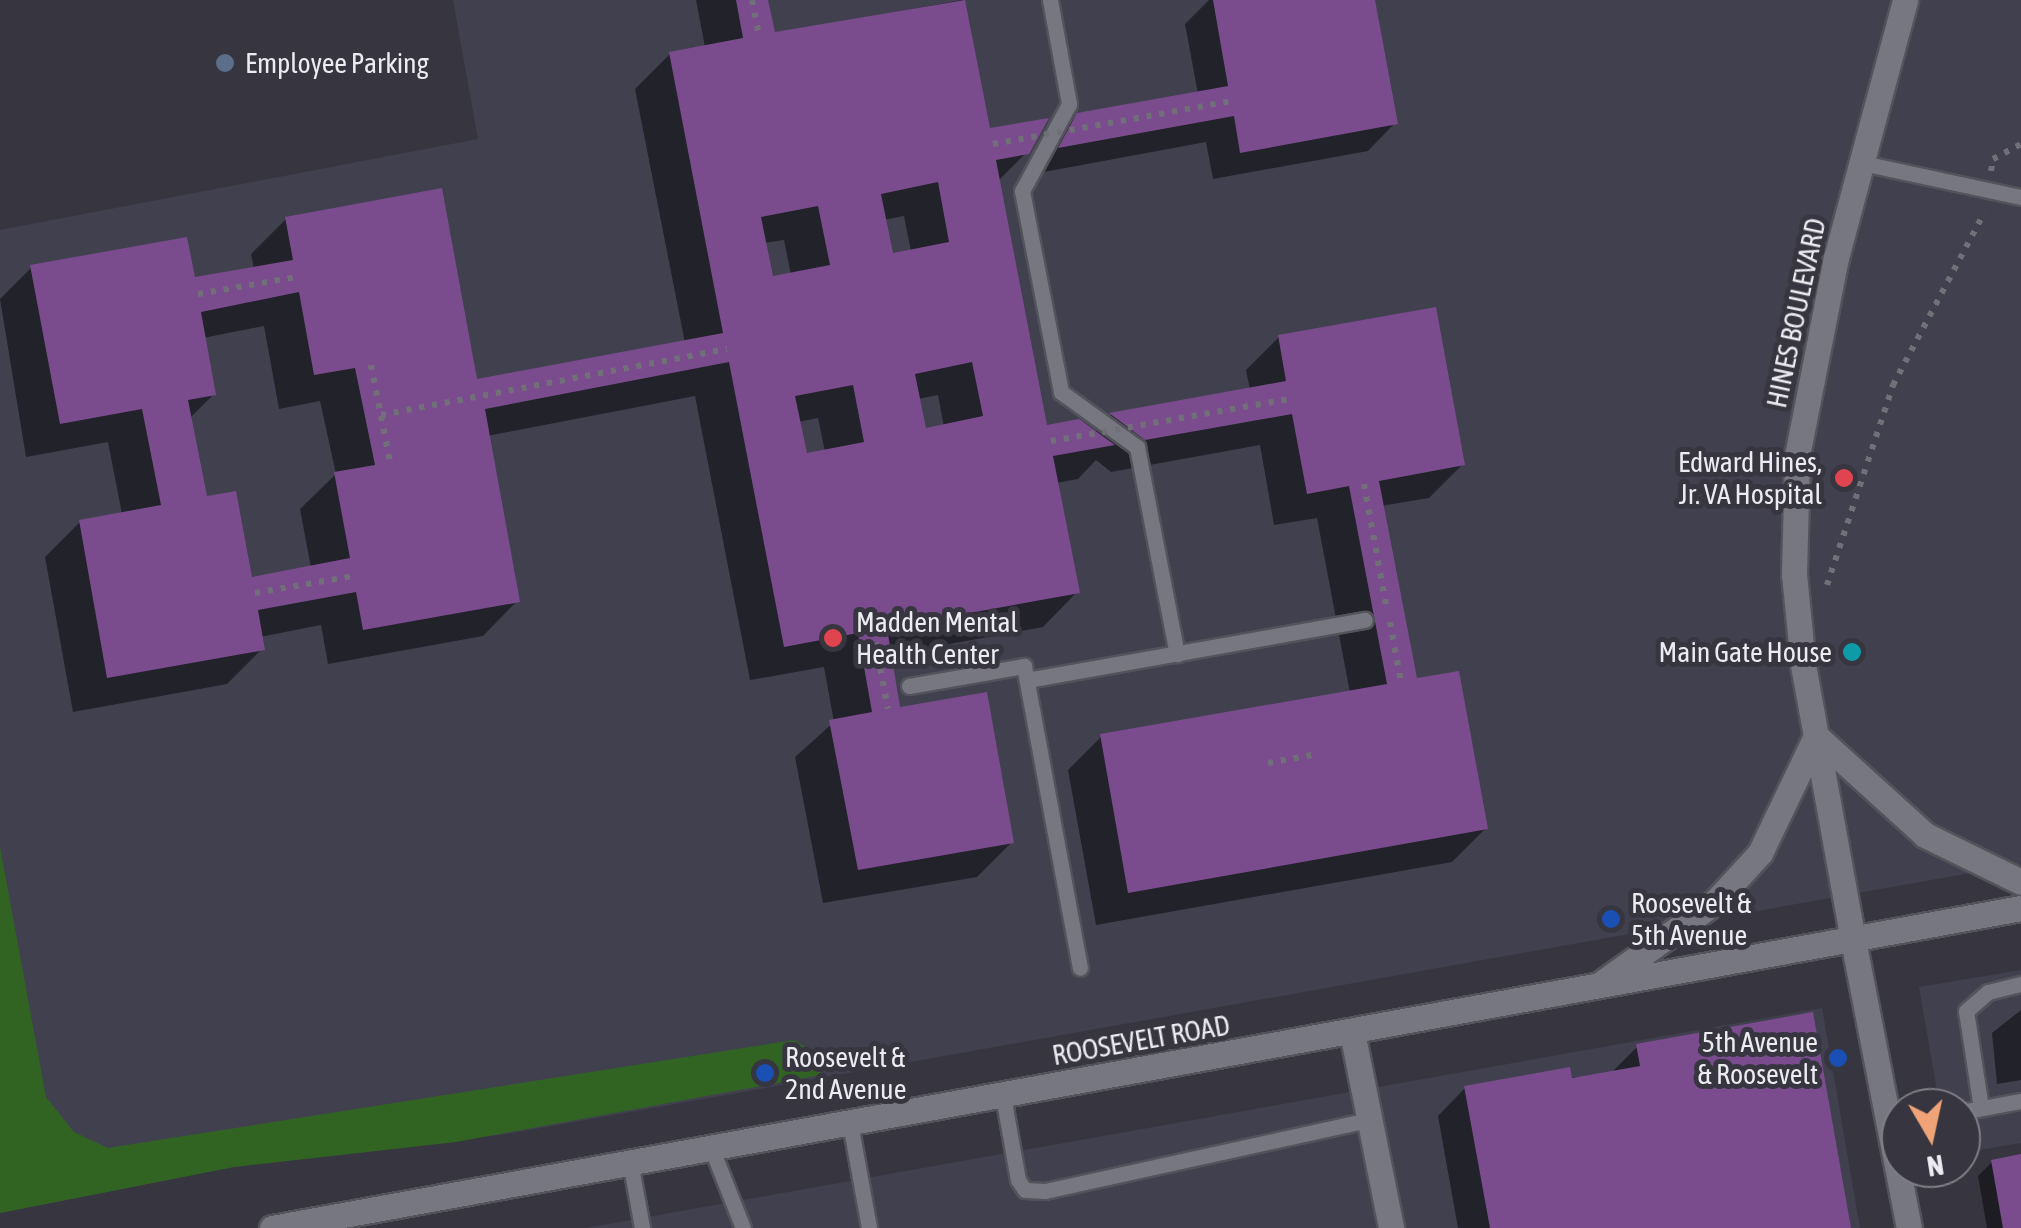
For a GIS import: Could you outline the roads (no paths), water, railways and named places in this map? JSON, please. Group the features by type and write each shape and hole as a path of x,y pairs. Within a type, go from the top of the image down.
{"main road":[{"name":"HINES BOULEVARD","path":"1887,1088 1853,940 1816,736 1794,574 1798,456 1832,277 1905,0"},
{"path":"1596,988 1716,902 1760,852 1816,736 1924,836 2021,882"},
{"name":"ROOSEVELT ROAD","path":"272,1228 370,1219 630,1161 2021,908"},
{"path":"1352,1032 1390,1228"},
{"name":"HINES BOULEVARD","path":"1904,1188 1909,1228"}],"lane":[{"path":"1050,0 1069,104 1022,191 1025,209 1062,392 1137,446 1177,654"},
{"path":"1862,163 2021,197"},
{"path":"1027,680 1365,620"},
{"path":"909,686 1024,666 1080,968"},
{"path":"1978,1088 1966,1011 1988,992 2021,984"},
{"path":"1004,1096 1018,1180 1026,1190 1045,1191 1369,1120"},
{"path":"1981,1108 2021,1101"},
{"path":"850,1123 869,1228"},
{"path":"712,1147 743,1228"},
{"path":"630,1161 642,1228"}],"place":[{"name":"Employee Parking","path":"225,63"},
{"name":"Edward Hines, Jr. VA Hospital","path":"1844,478"},
{"name":"Madden Mental Health Center","path":"833,638"},
{"name":"Main Gate House","path":"1852,652"},
{"name":"Roosevelt & 5th Avenue","path":"1611,919"},
{"name":"5th Avenue & Roosevelt","path":"1838,1058"},
{"name":"Roosevelt & 2nd Avenue","path":"765,1073"}]}
